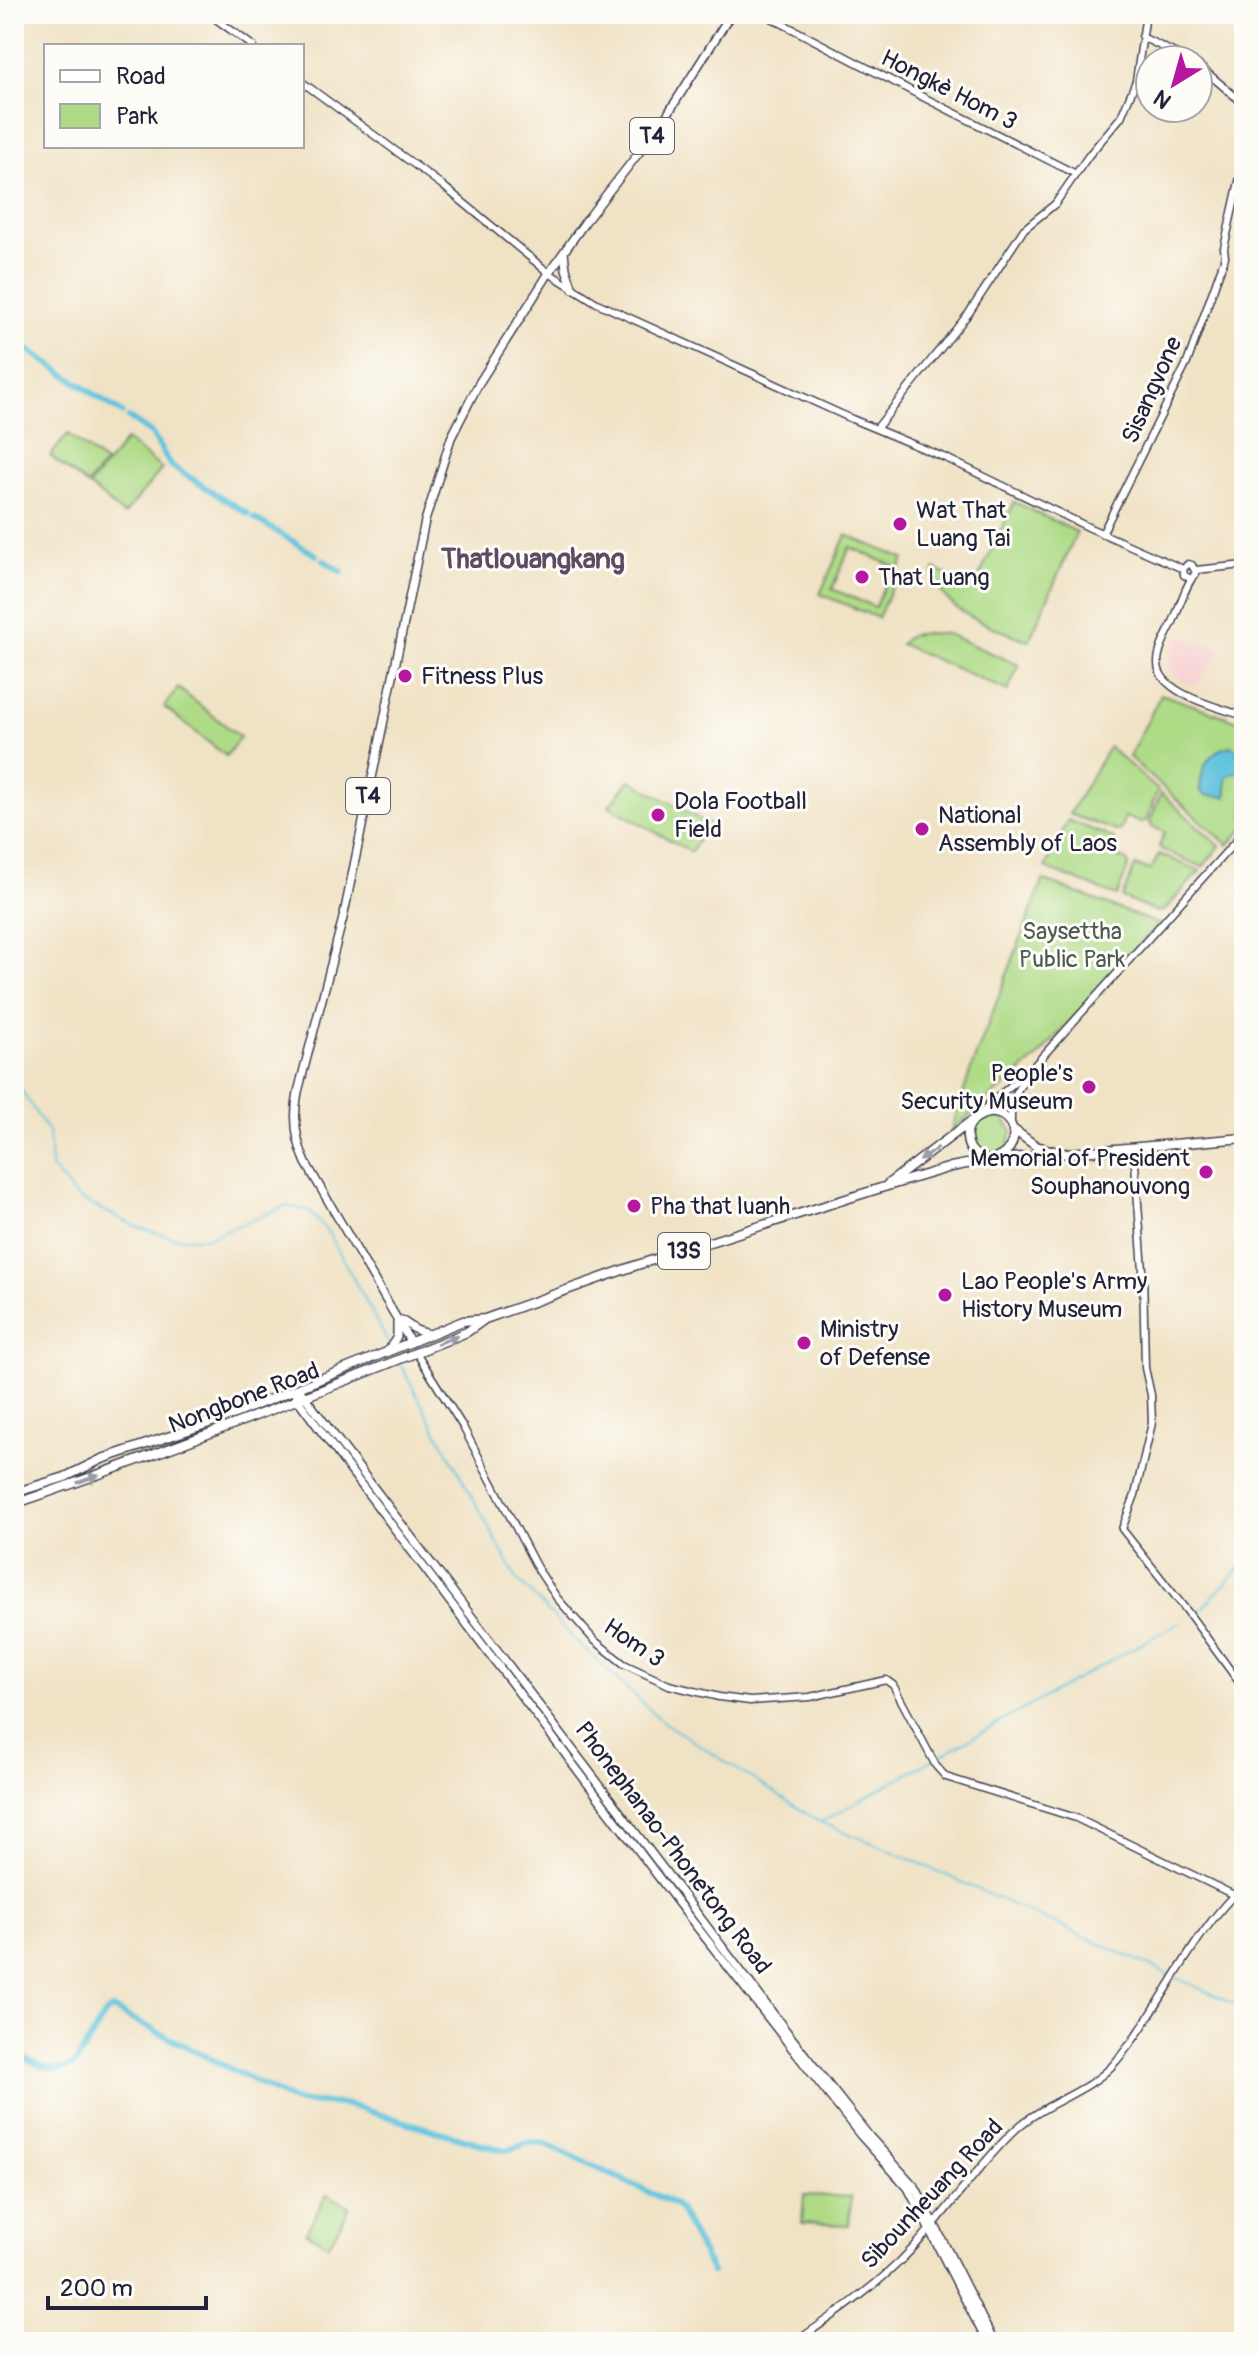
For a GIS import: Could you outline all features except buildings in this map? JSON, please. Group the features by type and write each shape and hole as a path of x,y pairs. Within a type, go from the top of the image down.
{"highway":[{"name":"Nongbone Road","path":"884,1187 976,1118 996,1113 1036,1146 1078,1157 1244,1140"},
{"path":"976,1118 966,1133 967,1143 978,1157 991,1160 1009,1150 1014,1139 1012,1127"},
{"name":"Nongbone Road","path":"14,1504 124,1466 299,1394 463,1321 485,1319 637,1265 951,1167 991,1160 1244,1140"},
{"name":"Nongbone Road","path":"383,1358 406,1356 467,1332 485,1319"},
{"path":"411,1343 416,1352"},
{"name":"Nongbone Road","path":"14,1493 65,1477 102,1459 299,1394"}],"main road":[{"name":"T4","path":"411,1343 300,1150 295,1118 344,914 425,521 451,438 469,401 549,273 662,123 731,14"},
{"path":"564,252 573,289"},
{"path":"396,1316 416,1330 429,1334"},
{"path":"383,1358 397,1337 396,1316"},
{"name":"Phonephanao-Phonetong Road","path":"299,1394 442,1592 584,1772 631,1824 869,2136 916,2188 987,2342"},
{"name":"Phonephanao-Phonetong Road","path":"974,2312 994,2342"}],"street":[{"path":"209,14 250,44"},
{"name":"Hongkè Hom 3","path":"764,14 1076,174"},
{"path":"876,429 969,313 1024,229 1055,204 1114,128 1136,81 1146,14"},
{"path":"1142,37 1156,44"},
{"path":"1214,79 1244,104"},
{"path":"304,83 442,185 573,289 621,315 960,464 1102,534 1183,569"},
{"name":"Sisangvone","path":"1102,534 1180,378 1225,257 1224,248 1244,159"},
{"path":"1183,569 1190,564 1196,570"},
{"path":"1196,570 1244,565"},
{"path":"1183,569 1184,575 1189,578"},
{"path":"1196,570 1189,578 1160,651 1158,665 1161,675 1178,691 1244,716"},
{"path":"1012,1127 1010,1109 1013,1097 1032,1068 1244,832"},
{"name":"Nongbone Road","path":"976,1118 1032,1068"},
{"path":"1134,1151 1144,1285 1145,1368 1151,1395 1152,1423 1135,1495 1122,1530 1179,1600 1244,1689"},
{"name":"Hom 3","path":"416,1352 463,1427 537,1568 576,1622 624,1664 669,1685 733,1699 769,1701 810,1697 886,1680 893,1685 929,1755 946,1777 1086,1823 1233,1895"},
{"name":"Sibounheuang Road","path":"795,2342 887,2275 990,2155 1019,2127 1102,2075 1133,2039 1183,1963 1233,1895 1244,1885"},
{"path":"1233,1895 1244,1900"}],"shaded area":[{"path":"1179,636 1223,647 1195,687 1175,676 1168,660"}],"green space":[{"path":"68,434 105,463 87,485 50,456"},
{"path":"126,440 162,469 124,515 89,486"},
{"path":"1014,502 1077,532 1029,641 972,618 959,609 939,588 933,573 935,569 974,588"},
{"path":"846,535 904,559 878,618 820,594","holes":["850,547 893,566 875,607 832,589"]},
{"path":"947,634 1019,665 1008,691 900,644 910,635"},
{"path":"178,688 240,737 226,756 164,707"},
{"path":"1161,694 1244,723 1244,828 1228,845 1129,757"},
{"path":"1109,747 1158,790 1146,821 1141,823 1125,817 1120,830 1116,831 1069,814"},
{"name":"Dola Football Field","path":"630,780 708,824 691,852 609,806"},
{"path":"1161,793 1220,846 1203,867 1159,846 1165,832 1152,827 1150,822"},
{"path":"1068,820 1113,838 1115,842 1110,854 1127,861 1129,865 1117,896 1045,868"},
{"path":"1159,854 1200,871 1165,910 1157,912 1122,898 1135,866 1151,870"},
{"name":"Saysettha Public Park","path":"1043,880 1158,924 1036,1059 951,1131 971,1069"},
{"path":"980,1117 1002,1117 1012,1130 1008,1149 995,1157 978,1155 969,1143 973,1123"},
{"path":"327,2194 350,2207 329,2245 306,2232"},
{"path":"804,2195 851,2197 849,2225 802,2223"}],"water":[{"path":"1232,746 1241,755 1244,767 1226,777 1227,797 1205,795 1200,790 1207,761 1217,751"}],"waterway":[{"path":"14,340 122,413"},
{"path":"129,418 152,434 170,465 248,514"},
{"path":"254,518 316,555"},
{"path":"323,560 342,572"},
{"path":"14,1079 49,1133 51,1167 76,1197 137,1227 175,1238 207,1238 286,1206 308,1210 328,1232 389,1344"},
{"path":"400,1364 517,1579 574,1639 663,1722 820,1822 1244,2008"},
{"path":"1199,1611 1244,1564"},
{"path":"821,1822 1180,1622"},
{"path":"14,2053 46,2068 69,2067 76,2062 107,2012 112,2009 296,2102 344,2104 502,2150 532,2143 546,2144 672,2203 679,2209 712,2272"}],"place":[{"name":"Wat That Luang Tai","path":"900,524"},
{"name":"That Luang","path":"862,577"},
{"name":"Fitness Plus","path":"405,676"},
{"name":"Dola Football Field","path":"658,815"},
{"name":"National Assembly of Laos","path":"922,829"},
{"name":"People's Security Museum","path":"1089,1087"},
{"name":"Memorial of President Souphanouvong","path":"1206,1172"},
{"name":"Pha that luanh","path":"634,1206"},
{"name":"Lao People's Army History Museum","path":"945,1295"},
{"name":"Ministry of Defense","path":"804,1343"}],"district":[{"name":"Thatlouangkang","path":"533,559"}]}
